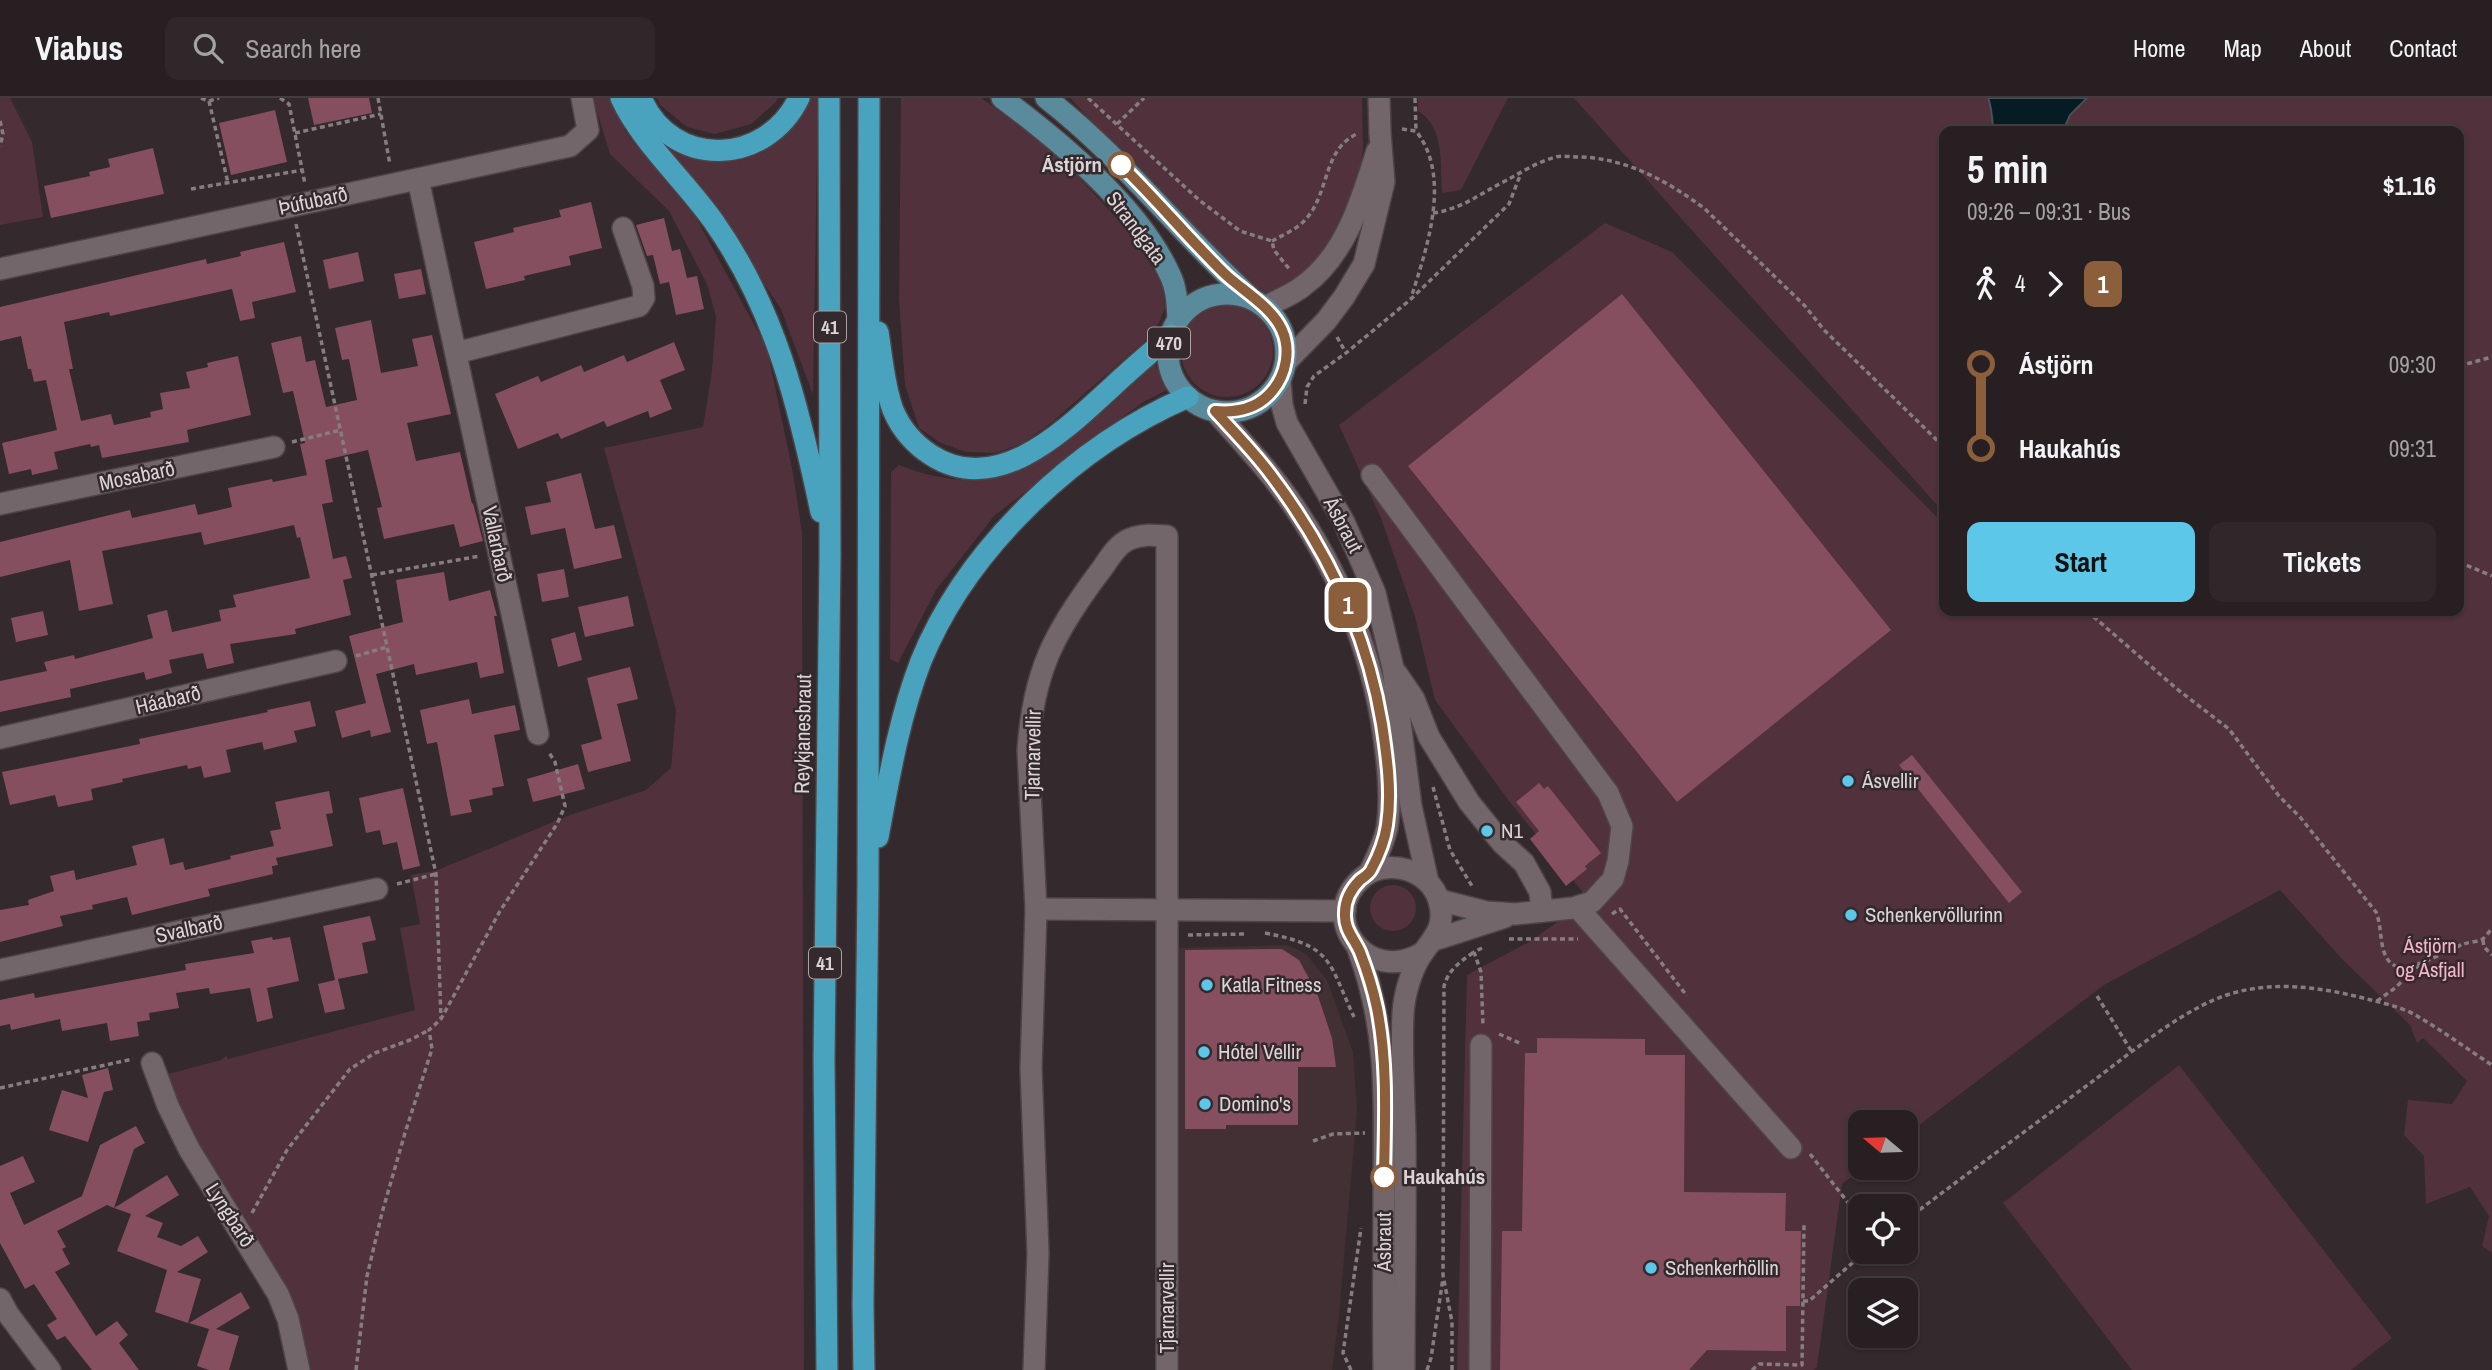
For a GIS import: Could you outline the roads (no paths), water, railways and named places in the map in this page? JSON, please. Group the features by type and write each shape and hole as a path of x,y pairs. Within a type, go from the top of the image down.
{"highway":[{"path":"621,98 645,137 715,223 758,296 790,380 830,555"},
{"path":"641,98 651,115 669,135 697,148 727,151 752,145 766,138 790,114 799,98"},
{"name":"Reykjanesbraut","path":"827,1370 824,1059 830,555 829,98"},
{"name":"41","path":"864,1370 868,887 869,98"},
{"path":"868,269 893,409 912,440 940,461 957,466 996,466 1019,459 1045,445 1174,327"},
{"path":"868,887 896,747 909,698 933,635 963,584 1004,531 1078,464 1141,419 1188,397"}],"main road":[{"name":"Strandgata","path":"1002,98 1048,132 1083,164 1141,230 1171,276 1176,291 1174,327"},
{"name":"Strandgata","path":"1046,98 1103,146 1203,252 1258,302"},
{"name":"470","path":"1188,397 1178,386 1170,370 1168,352 1174,327 1189,307 1203,298 1219,293 1236,294 1258,302"},
{"path":"1188,397 1202,407 1215,411 1238,411 1260,402 1271,393 1283,371 1286,346 1276,318 1258,302"}],"street":[{"name":"Þúfubarð","path":"0,269 570,146 588,130 582,98"},
{"path":"1258,302 1302,287 1322,271 1357,214 1376,135 1379,98"},
{"path":"1283,371 1326,321 1364,264 1384,182 1376,135"},
{"name":"Vallarbarð","path":"418,179 538,734"},
{"path":"456,353 639,306 644,298 643,286 623,228"},
{"name":"Ásbraut","path":"1283,371 1282,405 1287,423 1344,522 1375,593 1393,668 1411,806 1433,891"},
{"name":"Ásbraut","path":"1215,411 1271,474 1307,527 1344,595 1364,647 1379,704 1390,803 1385,838 1370,872"},
{"name":"Mosabarð","path":"0,505 274,447"},
{"path":"1372,475 1608,793 1622,826 1613,878 1592,902 1577,907 1515,914 1486,912 1433,891 1412,871 1397,867 1384,868 1370,872 1356,884 1349,896 1345,925 1358,949 1367,956 1389,963 1412,960 1428,947 1515,914"},
{"name":"Tjarnarvellir","path":"1034,1370 1038,1253 1031,1069 1035,909 1028,751 1034,701 1044,662 1053,641 1087,588 1116,549 1128,539 1143,535 1167,536 1167,1370"},
{"name":"Háabarð","path":"0,738 337,661"},
{"path":"1393,668 1414,699 1429,737 1469,803 1502,844 1524,863 1540,892 1542,911"},
{"name":"Svalbarð","path":"0,970 377,889"},
{"path":"1428,947 1441,920 1433,891"},
{"path":"1577,907 1791,1148"},
{"path":"1035,909 1345,911"},
{"name":"Ásbraut","path":"1404,1370 1403,1012 1412,976 1428,947"},
{"name":"Ásbraut","path":"1358,949 1377,1009 1384,1072 1384,1370"},
{"path":"1480,1370 1487,1035"},
{"name":"Lyngbarð","path":"152,1063 188,1149 278,1293 288,1319 299,1370"},
{"path":"3,1311 50,1370"}],"water":[{"path":"1988,98 2087,98 2070,115 2065,126 1993,126"}],"place":[{"name":"Ástjörn","path":"1121,165"},
{"name":"Ásvellir","path":"1848,781"},
{"name":"N1","path":"1487,831"},
{"name":"Schenkervöllurinn","path":"1851,915"},
{"name":"Katla Fitness","path":"1207,985"},
{"name":"Hótel Vellir","path":"1204,1052"},
{"name":"Domino's","path":"1205,1104"},
{"name":"Haukahús","path":"1384,1177"},
{"name":"Schenkerhöllin","path":"1651,1268"}],"park label":[{"name":"Ástjörn og Ásfjall","path":"2430,958"}]}
